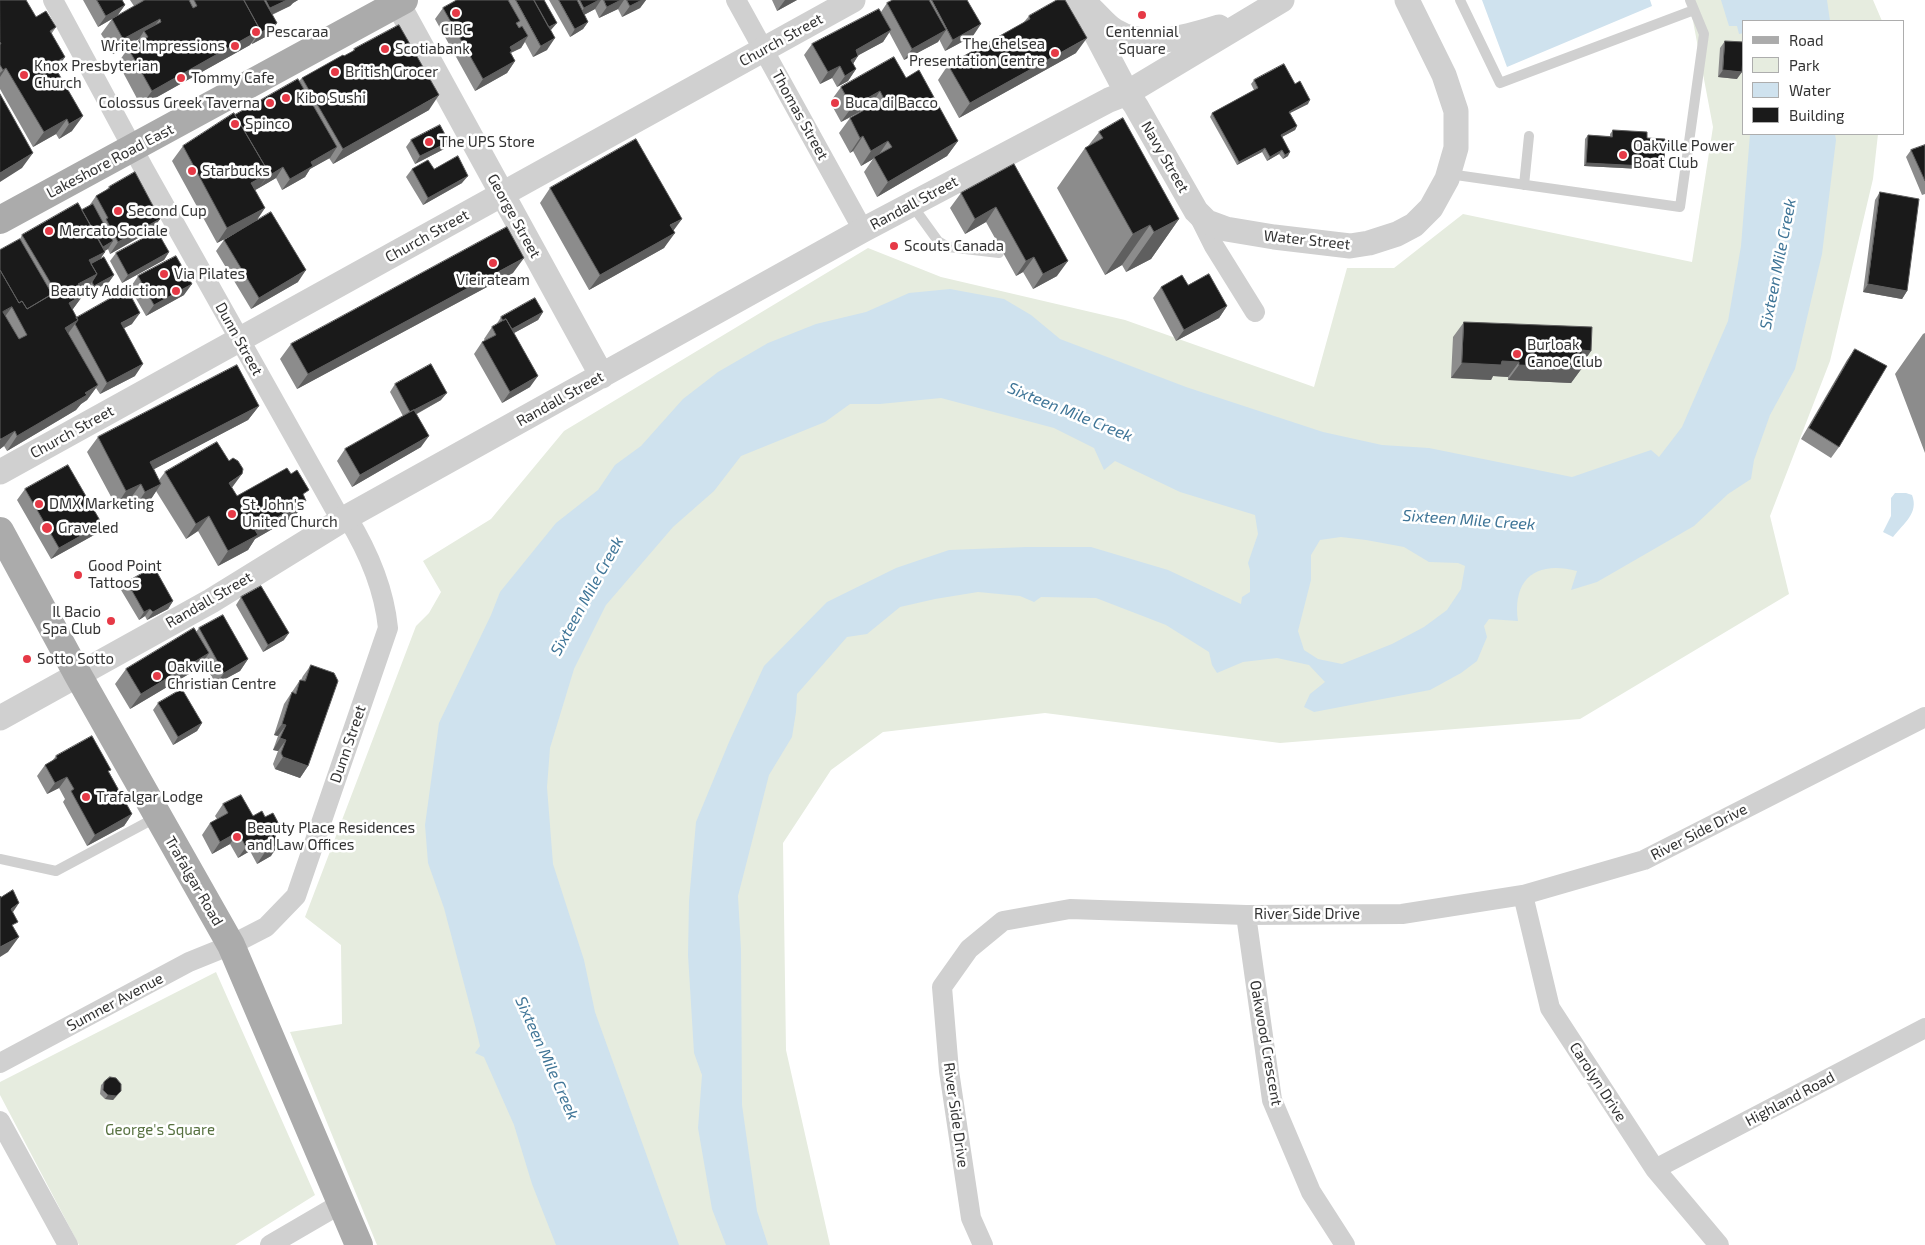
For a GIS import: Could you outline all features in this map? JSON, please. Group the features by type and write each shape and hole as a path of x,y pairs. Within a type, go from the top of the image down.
{"main road":[{"name":"Lakeshore Road East","path":"0,220 134,149 401,2"},
{"name":"Trafalgar Road","path":"0,531 78,675 231,945 359,1245"}],"street":[{"name":"Dunn Street","path":"53,0 239,339 344,518 359,536 373,568 386,607 388,628 296,896 266,927 231,945"},
{"name":"Thomas Street","path":"736,0 863,230"},
{"name":"Church Street","path":"0,472 661,106 764,51 853,0"},
{"name":"Navy Street","path":"1078,0 1127,93 1196,211 1214,246 1255,312"},
{"path":"1082,0 1113,30 1128,38 1149,40 1174,39 1255,15 1282,0"},
{"name":"Water Street","path":"1196,211 1207,222 1226,229 1350,246 1397,234 1414,224 1431,208 1449,174 1456,148 1456,111 1444,75 1407,0"},
{"name":"George Street","path":"401,2 502,194 602,376"},
{"name":"Randall Street","path":"0,718 211,601 344,518 863,230 1108,100 1127,93 1255,15"},
{"name":"River Side Drive","path":"983,1245 971,1218 949,1071 942,987 969,948 1004,921 1070,909 1246,915 1402,914 1523,895 1644,860 1925,717"},
{"name":"Carolyn Drive","path":"1523,895 1550,1008 1655,1169 1719,1245"},
{"name":"Oakwood Crescent","path":"1246,915 1272,1100 1312,1192 1346,1245"},
{"name":"Sumner Avenue","path":"0,1063 189,962 231,945"},
{"name":"Highland Road","path":"1655,1169 1925,1028"},
{"path":"0,1121 68,1245"},
{"path":"270,1245 342,1203"}],"lane":[{"path":"1460,0 1500,83 1694,10"},
{"path":"1449,174 1680,206 1704,34 1690,0"},
{"path":"1524,185 1529,136"},
{"path":"912,204 938,241 948,247 999,253"},
{"path":"0,859 56,871 158,816"}],"green space":[{"path":"1686,0 1873,0 1882,20 1742,20 1742,135 1878,135 1873,179 1830,361 1770,516 1789,594 1580,719 1280,743 1045,713 883,732 831,770 783,843 786,1050 830,1245 377,1245 290,1032 342,1024 341,945 305,917 416,626 429,613 441,592 423,561 491,519 564,431 868,248 941,277 1125,320 1314,387 1347,268 1394,268 1463,214 1692,262 1713,127 1693,21"},
{"name":"George's Square","path":"216,972 315,1195 235,1245 79,1245 0,1095 0,1082"}],"water":[{"path":"1482,0 1650,0 1652,6 1507,67"},
{"path":"1721,0 1827,0 1830,20 1742,20 1742,33 1739,34 1737,26 1729,26"},
{"name":"Sixteen Mile Creek","path":"1750,135 1835,135 1822,254 1795,369 1770,415 1754,460 1751,479 1728,494 1694,526 1597,582 1571,590 1577,571 1562,568 1550,568 1530,576 1523,584 1519,594 1517,606 1518,621 1489,619 1484,626 1487,637 1477,661 1461,673 1430,690 1314,712 1304,707 1310,694 1325,682 1309,665 1277,658 1243,662 1217,673 1212,665 1209,652 1166,625 1096,598 1041,597 1034,602 1020,596 978,592 900,607 867,634 847,637 797,694 792,737 769,775 738,896 741,949 742,1105 757,1211 768,1245 726,1245 712,1209 698,1128 702,1075 694,1053 688,955 689,901 696,822 729,742 764,666 827,602 896,568 949,550 1091,547 1168,570 1241,604 1242,597 1250,592 1250,570 1248,563 1258,534 1255,515 1180,492 1115,461 1104,470 1094,448 1054,428 941,398 880,404 850,404 825,422 741,456 714,491 673,527 606,605 574,669 550,748 547,787 553,864 584,960 595,1012 679,1245 556,1245 532,1184 514,1125 484,1057 475,1053 480,1046 476,1029 444,908 428,863 425,825 439,723 491,615 500,592 556,523 598,490 615,465 641,446 683,399 718,372 768,343 816,324 866,312 909,293 950,289 1004,299 1031,315 1060,339 1186,387 1323,432 1382,445 1429,448 1572,477 1651,450 1659,457 1682,427 1728,321 1741,246","holes":["1341,537 1404,547 1429,562 1458,563 1465,566 1461,589 1447,610 1424,627 1392,644 1342,664 1318,659 1304,650 1298,631 1311,580 1311,555 1320,540"]},
{"path":"1895,493 1912,495 1914,507 1912,513 1893,537 1883,532 1891,516 1891,498"}],"building":[{"name":"Knox Presbyterian Church","path":"0,0 26,0 36,17 46,11 56,27 50,31 65,57 53,64 83,116 69,124 67,119 44,132 6,68 3,70 0,65"},
{"path":"97,0 122,0 125,5 106,16"},
{"path":"145,0 189,0 193,8 197,6 194,0 244,0 260,30 152,91 128,48 148,37 144,31 161,22 160,19 123,39 112,19"},
{"path":"244,0 264,0 277,23 260,33"},
{"path":"266,0 287,0 270,8"},
{"path":"457,0 508,0 520,21 516,23 519,28 522,26 528,36 510,47 512,51 510,52 515,61 483,79 443,8"},
{"path":"516,0 534,0 555,38 541,46"},
{"path":"534,0 544,0 557,23 549,27"},
{"path":"559,0 577,0 588,22 575,29"},
{"path":"580,0 599,0 584,8"},
{"path":"604,0 621,0 607,7"},
{"path":"627,0 642,0 630,6"},
{"path":"893,0 929,0 946,30 912,49 887,3"},
{"path":"932,0 967,0 981,24 953,40"},
{"path":"1057,0 1065,0 1087,38 970,103 948,65 1030,19 1029,16"},
{"path":"879,9 891,30 856,50 858,56 851,60 856,69 845,76 840,66 828,72 812,44"},
{"path":"399,25 439,95 343,149 302,78"},
{"path":"1725,41 1742,42 1742,72 1723,70"},
{"path":"894,57 906,78 919,70 958,141 888,182 874,157 892,147 888,141 871,151 863,136 860,138 850,118 884,99 880,91 852,107 841,87"},
{"path":"1284,64 1295,84 1300,81 1310,100 1289,112 1297,126 1281,135 1290,152 1285,155 1282,150 1270,157 1265,148 1239,162 1212,113 1258,88 1254,80"},
{"path":"298,79 337,147 311,162 313,166 290,179 283,167 267,177 269,173 235,115"},
{"path":"0,94 33,153 0,173"},
{"path":"234,113 269,173 251,183 265,208 227,228 183,146"},
{"path":"1123,118 1179,219 1154,232 1150,225 1133,234 1085,148 1103,138 1099,132"},
{"path":"440,125 449,142 420,156 411,140"},
{"name":"Oakville Power Boat Club","path":"1613,130 1647,132 1647,138 1665,139 1664,167 1586,163 1588,135 1612,137"},
{"path":"636,139 682,219 670,225 675,233 600,275 550,188"},
{"path":"1925,145 1925,181 1911,150"},
{"path":"458,156 468,176 428,198 412,169 428,160 434,169"},
{"path":"1014,164 1068,261 1043,274 1034,257 1026,261 996,207 975,219 961,193"},
{"path":"135,172 160,219 118,242 96,196"},
{"path":"1880,192 1919,199 1907,291 1868,284"},
{"path":"78,203 105,252 89,260 97,274 78,284 84,294 69,303 78,320 65,328 98,385 85,393 87,395 17,436 15,431 1,439 0,270 19,303 22,301 27,309 56,292 22,235","holes":["12,307 27,335 19,339 3,312"]},
{"path":"93,204 113,241 103,247 82,210"},
{"path":"271,212 306,270 259,298 224,240"},
{"path":"507,227 524,258 308,374 291,344"},
{"path":"157,231 169,252 128,275 116,253"},
{"path":"20,239 52,294 27,309 22,301 19,303 0,270 0,250"},
{"path":"176,256 192,284 154,305 138,276"},
{"path":"104,257 114,275 94,286 92,282 97,274 91,264"},
{"path":"1209,274 1227,306 1184,330 1161,287 1182,275 1188,285"},
{"path":"127,289 140,313 121,323 143,364 107,383 75,324 78,320 76,318"},
{"path":"535,298 543,312 512,329 506,319 503,321 501,317"},
{"path":"506,319 538,376 510,392 482,342 496,335 492,327"},
{"path":"1464,322 1592,327 1591,351 1582,350 1582,368 1519,365 1519,362 1502,361 1501,365 1462,363"},
{"path":"1855,349 1887,366 1839,447 1809,428"},
{"path":"431,364 447,393 410,412 395,384"},
{"path":"237,365 259,406 150,462 161,484 145,492 141,484 126,491 98,437"},
{"path":"414,410 429,436 360,475 345,449"},
{"name":"St. John's United Church","path":"217,442 229,461 233,458 238,461 243,469 242,474 229,483 237,496 287,468 291,474 297,470 309,490 303,494 306,501 255,530 258,535 228,551 209,516 196,524 165,472"},
{"path":"68,465 102,524 59,548 25,489"},
{"path":"154,567 173,601 153,612 150,609 144,612 127,582"},
{"path":"261,586 289,633 268,645 241,597"},
{"path":"223,615 248,659 224,673 199,628"},
{"path":"194,628 209,653 141,694 126,669"},
{"path":"311,665 334,673 338,681 308,766 283,757 281,753 286,740 280,738 286,725 282,724 292,692 296,694 300,680 305,681"},
{"path":"182,689 202,723 178,737 158,703"},
{"name":"Trafalgar Lodge","path":"92,736 111,770 108,771 132,814 95,835 71,791 74,789 67,777 55,783 45,765 57,758 56,756"},
{"path":"241,795 253,816 262,811 265,817 273,813 281,828 273,832 279,844 265,852 258,840 246,847 238,832 220,842 210,823 228,813 223,804"},
{"path":"13,890 19,903 11,909 18,922 12,925 19,937 0,947 0,896"},
{"path":"110,1077 116,1078 121,1084 121,1091 116,1096 108,1095 103,1090 104,1082"}],"place":[{"name":"CIBC","path":"456,13"},
{"name":"Centennial Square","path":"1142,15"},
{"name":"Pescaraa","path":"256,32"},
{"name":"Write Impressions","path":"235,46"},
{"name":"Scotiabank","path":"385,49"},
{"name":"The Chelsea Presentation Centre","path":"1055,53"},
{"name":"British Grocer","path":"335,72"},
{"name":"Knox Presbyterian Church","path":"24,75"},
{"name":"Tommy Cafe","path":"181,78"},
{"name":"Kibo Sushi","path":"286,98"},
{"name":"Colossus Greek Taverna","path":"270,103"},
{"name":"Buca di Bacco","path":"835,103"},
{"name":"Spinco","path":"235,124"},
{"name":"The UPS Store","path":"429,142"},
{"name":"Oakville Power Boat Club","path":"1623,155"},
{"name":"Starbucks","path":"192,171"},
{"name":"Second Cup","path":"118,211"},
{"name":"Mercato Sociale","path":"49,231"},
{"name":"Scouts Canada","path":"894,246"},
{"name":"Vieirateam","path":"493,263"},
{"name":"Via Pilates","path":"164,274"},
{"name":"Beauty Addiction","path":"176,291"},
{"name":"Burloak Canoe Club","path":"1517,354"},
{"name":"DMX Marketing","path":"39,504"},
{"name":"St. John's United Church","path":"232,514"},
{"name":"Graveled","path":"47,528"},
{"name":"Good Point Tattoos","path":"78,575"},
{"name":"Il Bacio Spa Club","path":"111,621"},
{"name":"Sotto Sotto","path":"27,659"},
{"name":"Oakville Christian Centre","path":"157,676"},
{"name":"Trafalgar Lodge","path":"86,797"},
{"name":"Beauty Place Residences and Law Offices","path":"237,837"}]}
